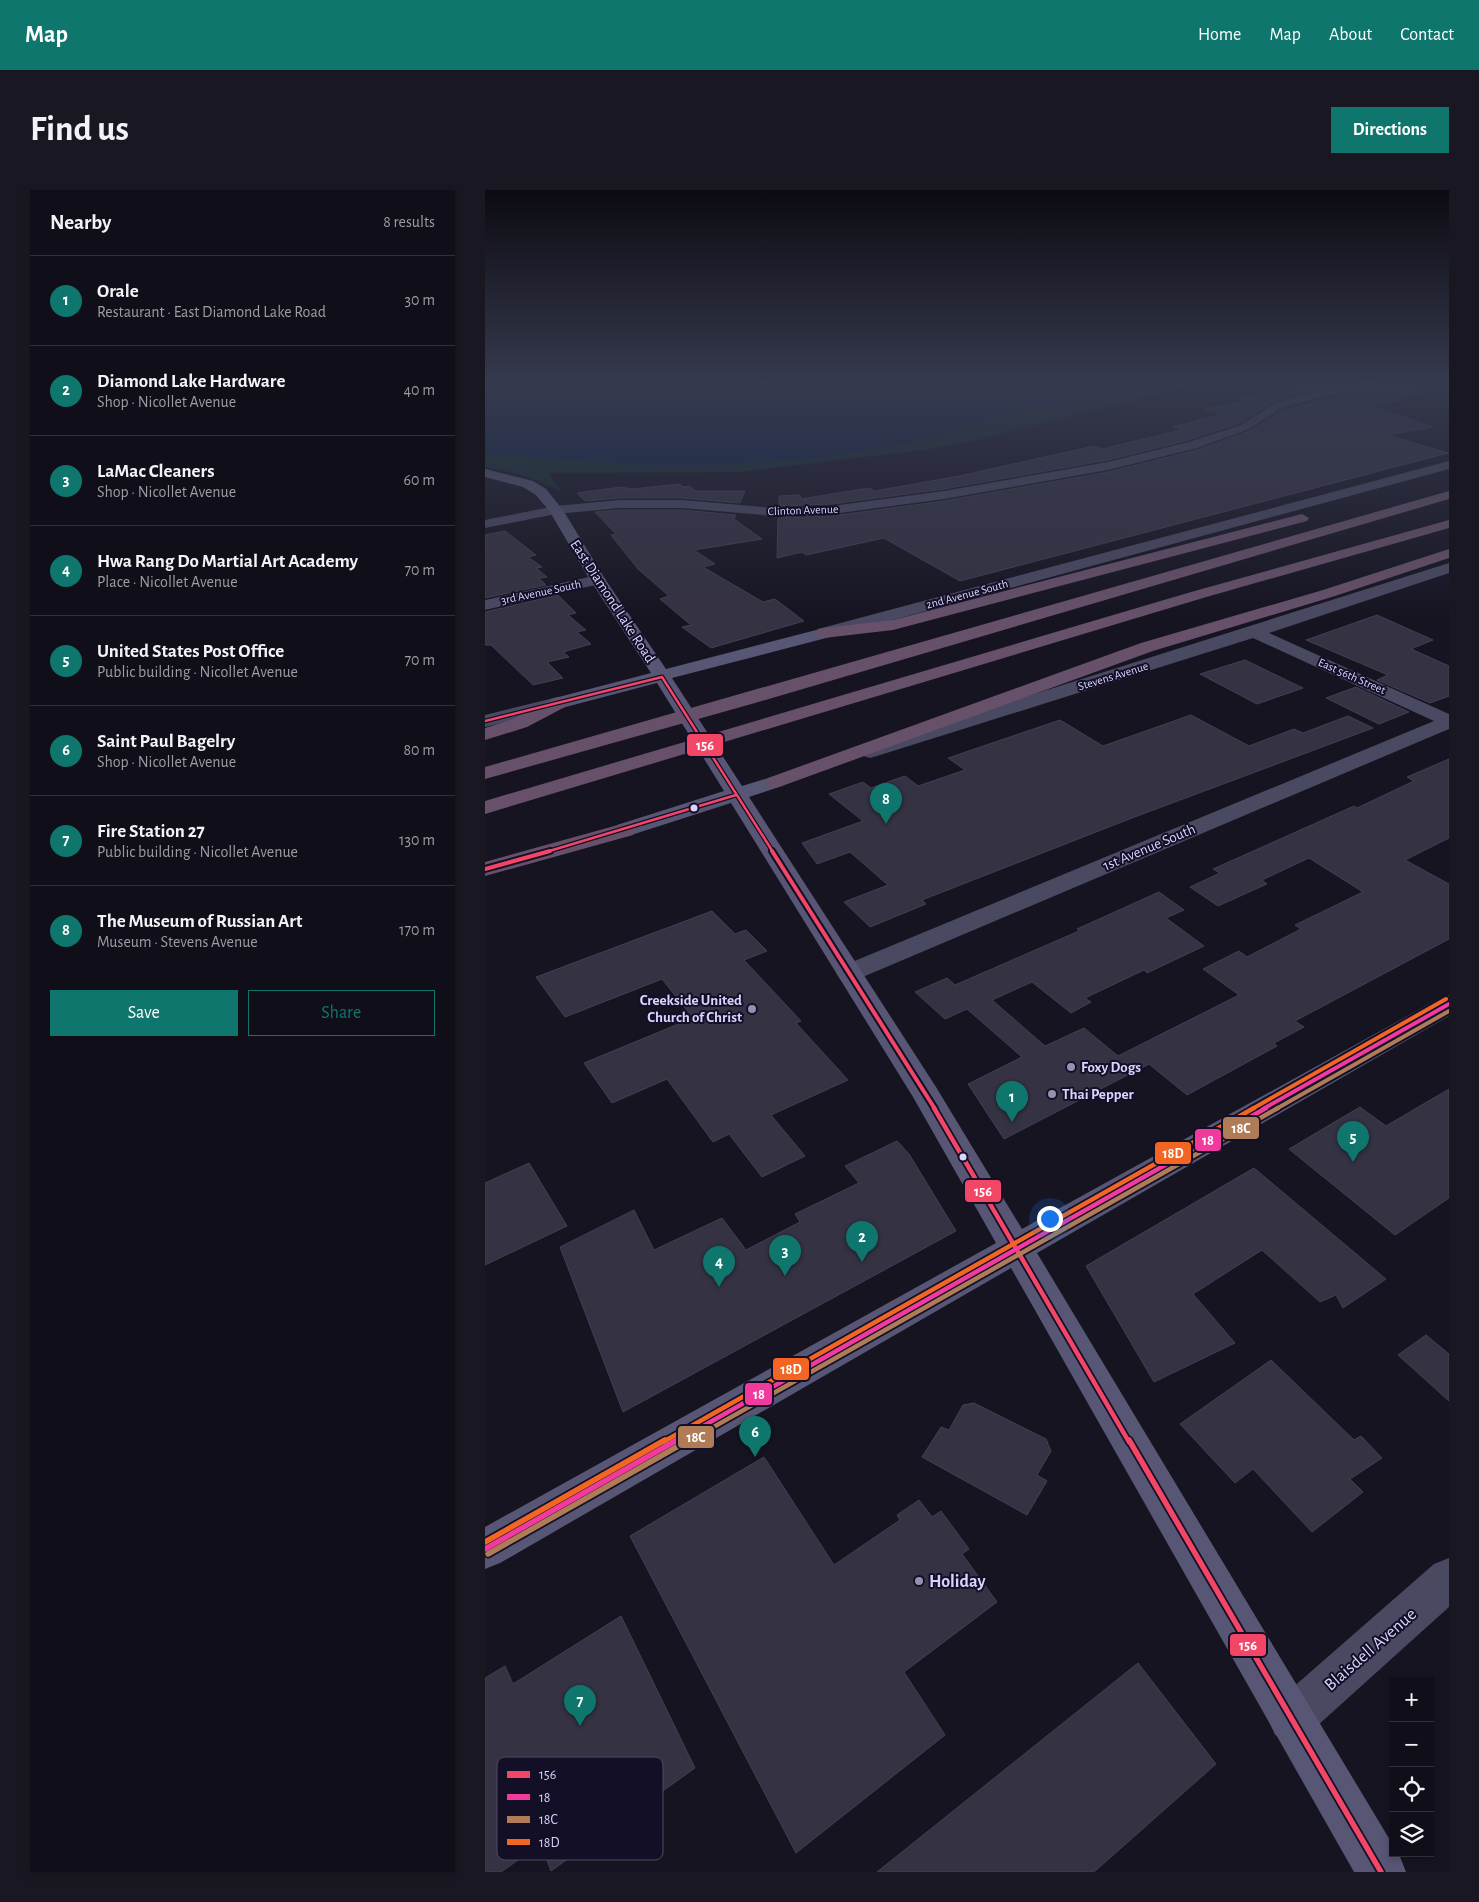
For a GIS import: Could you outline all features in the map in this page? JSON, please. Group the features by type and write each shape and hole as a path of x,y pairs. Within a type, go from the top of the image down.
{"highway":[{"path":"824,633 893,625 1449,481"},
{"path":"485,774 1449,494"},
{"path":"485,808 1197,595 1449,524"},
{"path":"1001,654 1216,604 1449,540"},
{"path":"775,782 1147,647 1329,593 1449,553"},
{"path":"485,734 520,723 558,703"},
{"path":"485,869 625,830"}],"street":[{"name":"Clinton Avenue","path":"485,524 556,510 619,504 666,503 786,513 832,510 944,495 1130,460"},
{"name":"2nd Avenue South","path":"485,721 558,703 665,681 824,633 1449,465"},
{"name":"East Diamond Lake Road","path":"485,473 528,484 541,492 556,510 598,580 665,681 926,1094 1381,1872"},
{"name":"Stevens Avenue","path":"775,782 1255,632 1449,568"},
{"name":"3rd Avenue South","path":"485,605 598,580"},
{"name":"East 56th Street","path":"1255,632 1449,721"},
{"name":"1st Avenue South","path":"849,973 1449,721"},
{"path":"485,875 625,830 732,789 775,782"},
{"path":"485,1549 1016,1247 1449,1004"},
{"name":"Blaisdell Avenue","path":"1291,1719 1449,1580"}],"green space":[{"path":"485,460 836,460 739,472 548,473 562,492 525,476 485,467"}],"water":[{"path":"579,460 780,460 716,465 659,466"}],"building":[{"path":"1029,460 1105,460 944,489 832,504 779,506 779,496 800,495 801,499 869,488 875,491 959,476"},
{"path":"1155,460 1419,460 960,581 884,538 806,555 802,552 777,558 778,518 832,516 944,501 1108,472"},
{"path":"680,484 682,487 690,486 695,491 745,491 740,503 682,498 619,498 585,501 577,493 621,487 632,489"},
{"path":"682,510 736,515 734,519 762,539 694,550 715,564 703,567 763,602 775,599 804,621 711,648 682,627 691,625 660,599 669,596 638,569 611,535 616,534 595,512"},
{"path":"505,531 536,555 528,557 542,567 536,568 547,577 539,578 546,585 485,598 485,535"},
{"path":"558,595 576,613 568,615 586,630 577,632 591,644 563,652 569,657 547,662 563,678 533,685 491,645 485,645 485,612"},
{"path":"1377,615 1433,640 1411,649 1449,666 1449,696 1430,703 1377,680 1388,675 1306,640"},
{"path":"1245,660 1303,688 1257,704 1200,674"},
{"path":"1356,687 1409,712 1379,724 1326,698"},
{"path":"1191,715 1249,746 1294,729 1303,733 1348,716 1373,728 1132,818 922,900 926,904 870,927 844,902 888,885 850,852 817,864 802,843 863,821 829,794 863,782 871,788 905,776 918,786 965,770 948,758 1060,720 1103,746"},
{"path":"1449,759 1449,838 1405,860 1449,884 1449,939 1295,1021 1304,1027 1274,1043 1277,1046 1187,1095 1149,1064 1004,1139 968,1084 1022,1057 967,1009 945,1019 915,992 947,978 955,985 1079,931 1077,929 1159,892 1184,910 1166,918 1204,946 1147,973 1144,970 1085,998 1091,1002 1071,1013 1032,982 992,1000 1045,1046 1084,1028 1118,1056 1239,995 1203,969 1239,951 1247,957 1301,929 1295,925 1363,892 1309,858 1262,880 1267,884 1218,906 1190,887 1220,873 1213,869 1354,806 1357,808 1414,781 1407,777"},
{"path":"712,911 735,934 746,930 767,951 744,960 801,1021 796,1023 848,1080 771,1115 805,1156 762,1177 729,1134 713,1142 667,1079 612,1103 584,1063 693,1018 662,979 565,1017 536,977"},
{"path":"1449,1089 1449,1198 1395,1235 1289,1149 1360,1107 1386,1126"},
{"path":"897,1141 909,1154 956,1231 623,1412 560,1247 634,1210 654,1250 722,1218 746,1250 800,1222 795,1214 859,1183 845,1166"},
{"path":"529,1163 567,1226 485,1265 485,1183"},
{"path":"1254,1168 1386,1279 1343,1308 1336,1295 1320,1302 1262,1250 1193,1294 1235,1343 1154,1382 1086,1266"},
{"path":"1426,1335 1449,1354 1449,1401 1398,1355"},
{"path":"1271,1360 1354,1440 1361,1436 1382,1458 1350,1479 1363,1492 1312,1532 1253,1469 1235,1483 1180,1424"},
{"path":"974,1403 1046,1439 1051,1451 1037,1475 1047,1481 1027,1515 922,1457 941,1427 949,1430 963,1405"},
{"path":"764,1457 834,1565 900,1520 897,1515 919,1500 932,1517 941,1511 969,1549 962,1554 997,1602 904,1672 945,1735 796,1853 630,1536"},
{"path":"621,1616 695,1768 663,1791 663,1757 497,1757 497,1860 518,1860 501,1872 485,1872 485,1678 505,1666 513,1684"},
{"path":"1138,1663 1216,1764 1094,1872 877,1872"},
{"path":"547,1860 566,1860 551,1871"}],"transit line":[{"name":"156","path":"485,721 662,677 926,1094 1381,1872"},
{"name":"156","path":"485,869 625,830 736,795"},
{"name":"18D","path":"485,1542 1446,999"},
{"name":"18","path":"485,1549 1449,1004"},
{"name":"18C","path":"488,1554 1449,1011"}],"place":[{"name":"The Museum of Russian Art","path":"886,824"},
{"name":"Creekside United Church of Christ","path":"752,1009"},
{"name":"Foxy Dogs","path":"1071,1067"},
{"name":"Thai Pepper","path":"1052,1094"},
{"name":"Orale","path":"1012,1122"},
{"name":"United States Post Office","path":"1353,1162"},
{"name":"Diamond Lake Hardware","path":"862,1262"},
{"name":"LaMac Cleaners","path":"785,1276"},
{"name":"Hwa Rang Do Martial Art Academy","path":"719,1287"},
{"name":"Saint Paul Bagelry","path":"755,1457"},
{"name":"Holiday","path":"919,1581"},
{"name":"Fire Station 27","path":"580,1726"}]}
